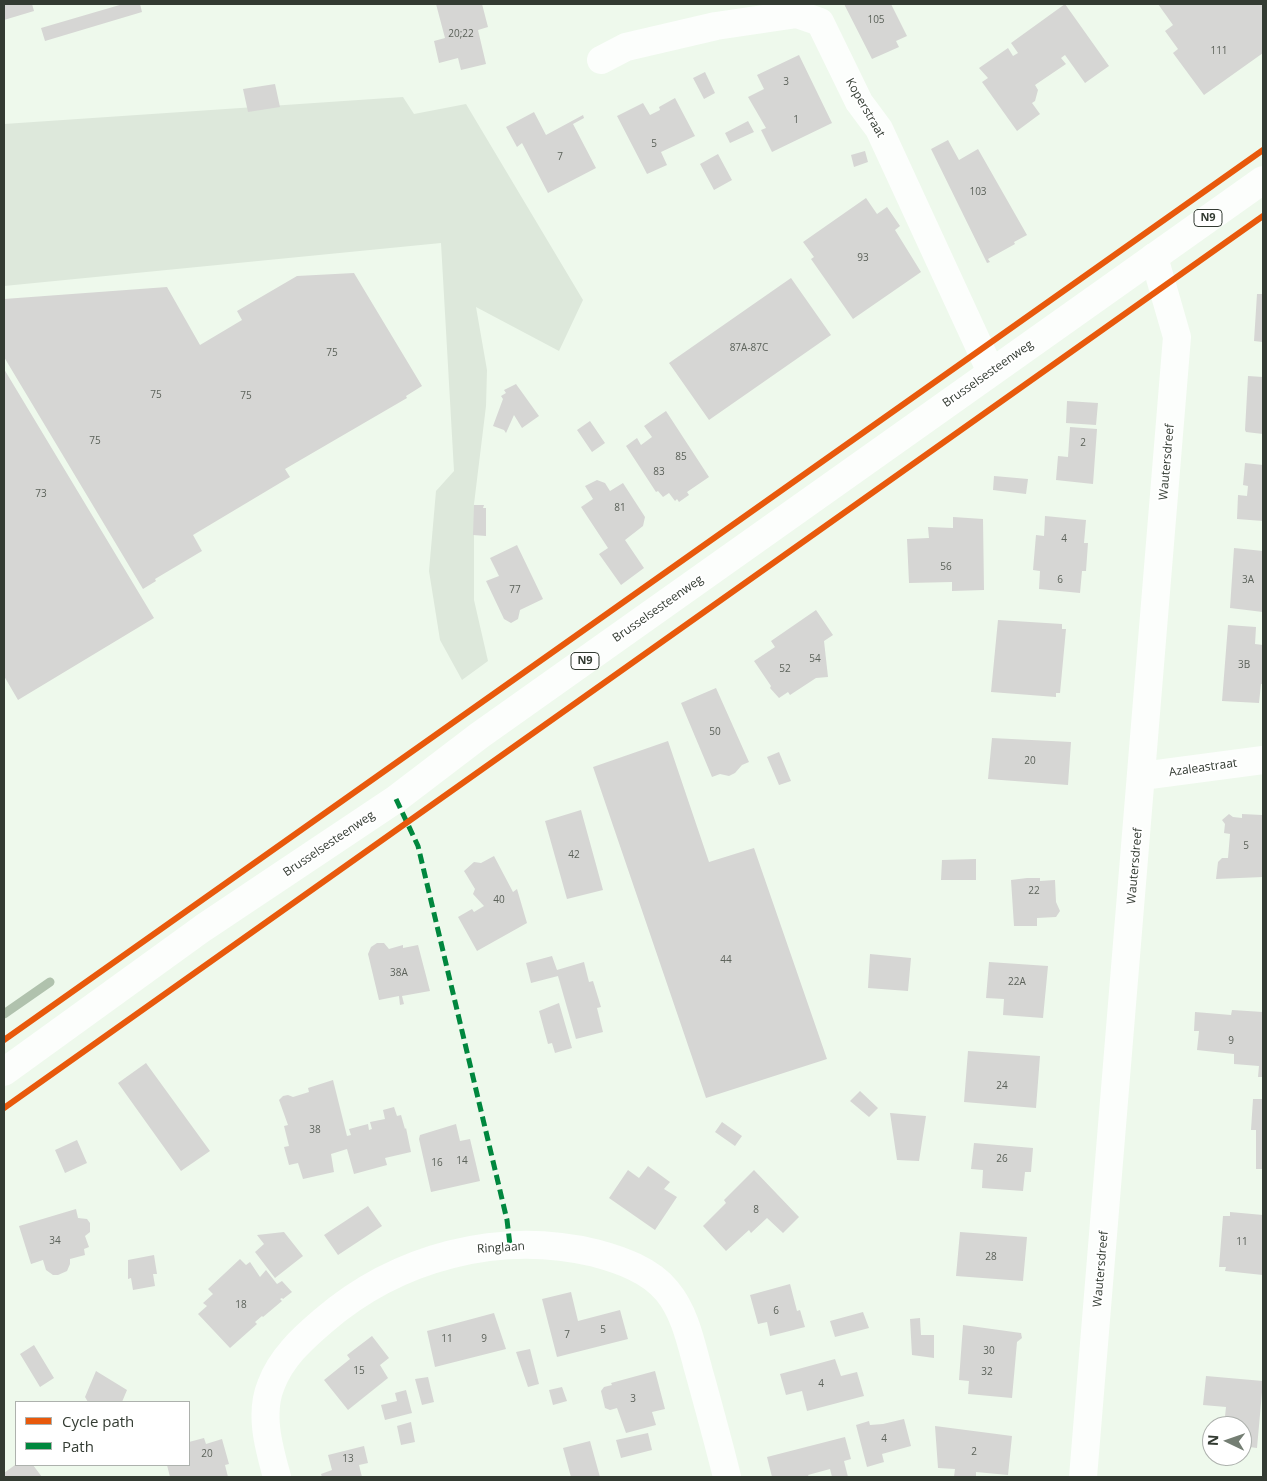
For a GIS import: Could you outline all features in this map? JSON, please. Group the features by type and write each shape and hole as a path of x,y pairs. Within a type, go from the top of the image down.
{"street":[{"name":"Koperstraat","path":"601,60 626,47 716,26 797,14 820,22 859,102 879,129 990,372"},
{"name":"Brusselsesteenweg","path":"4,1072 203,928 396,799 480,735 1263,180"},
{"name":"Wautersdreef","path":"1083,1477 1177,337 1154,258"},
{"name":"Azaleastraat","path":"1142,776 1263,760"},
{"name":"Ringlaan","path":"277,1477 266,1422 267,1400 270,1386 281,1364 297,1344 347,1300 398,1272 456,1253 510,1245 556,1247 606,1256 626,1262 646,1273 668,1292 680,1310 689,1335 728,1477"}],"shaded area":[{"path":"403,97 414,114 466,104 583,300 559,351 476,307 487,370 486,406 474,504 474,600 488,661 462,680 440,640 429,571 436,491 454,471 441,243 4,286 4,124"}],"building":[{"path":"4,4 32,4 34,11 4,20"},
{"path":"123,4 140,4 142,12 45,41 41,28"},
{"path":"436,4 482,4 488,27 478,30 486,64 461,70 458,58 439,63 434,41 445,38"},
{"path":"844,4 891,4 907,36 896,41 899,47 872,59"},
{"path":"1065,4 1109,66 1085,83 1065,55 1061,58 1066,64 1035,85 1038,90 1035,101 1032,103 1040,114 1017,131 982,82 988,78 979,68 1008,48 1013,56 1018,53 1011,43"},
{"path":"1158,4 1263,4 1263,53 1204,95 1173,53 1178,49 1165,31 1173,25"},
{"path":"799,55 832,123 772,152 761,130 766,128 748,97 764,89 757,75"},
{"path":"705,72 715,93 704,99 693,78"},
{"path":"275,84 280,107 248,112 243,89"},
{"path":"675,98 695,136 661,152 667,165 647,174 617,116 643,103 650,115 660,110 659,107"},
{"path":"534,112 546,135 583,115 584,118 573,124 596,168 548,193 522,143 517,147 506,127"},
{"path":"748,121 754,132 730,143 725,133"},
{"path":"948,140 959,160 978,149 1027,235 988,259 990,262 987,263 931,149"},
{"path":"865,151 868,162 854,167 851,155"},
{"path":"718,154 732,180 714,190 700,164"},
{"path":"866,198 877,214 887,207 900,226 895,230 921,272 853,319 811,259 814,257 803,242"},
{"path":"354,273 422,386 406,396 407,398 285,469 290,477 193,535 202,551 155,579 156,581 143,589 4,357 4,299 167,287 200,345 242,320 237,311 297,276"},
{"path":"791,278 831,335 709,420 669,363"},
{"path":"1257,294 1263,294 1263,342 1254,341"},
{"path":"4,369 154,618 18,700 4,676"},
{"path":"1248,376 1263,377 1263,434 1246,432 1245,430"},
{"path":"516,384 539,416 522,428 514,415 506,433 504,430 493,426 503,399 501,396 506,393 504,390"},
{"path":"1067,401 1098,403 1096,425 1066,423"},
{"path":"666,411 709,477 687,492 689,495 679,502 677,499 675,501 669,493 663,497 658,491 656,492 626,446 637,438 641,445 652,437 644,426"},
{"path":"590,421 605,443 592,452 577,430"},
{"path":"1070,427 1097,429 1093,484 1056,480 1058,456 1068,457"},
{"path":"1245,463 1263,465 1263,521 1237,519 1238,495 1247,496 1248,486 1243,485"},
{"path":"994,476 1028,479 1026,494 993,490"},
{"path":"597,480 605,483 610,491 623,483 645,517 643,526 625,540 644,568 621,585 599,554 608,548 581,507 593,499 585,486"},
{"path":"474,505 484,505 483,508 486,508 486,536 473,535"},
{"path":"1045,516 1086,520 1084,543 1088,543 1086,571 1082,571 1080,593 1039,589 1040,571 1033,570 1036,535 1044,536"},
{"path":"953,517 983,519 984,590 952,591 952,582 909,583 907,539 929,538 928,527 953,528"},
{"path":"517,545 543,599 520,610 518,619 511,623 504,619 486,581 499,576 490,558"},
{"path":"1234,548 1263,551 1263,612 1230,608"},
{"path":"816,610 833,635 824,641 828,677 816,678 790,695 788,692 779,698 770,688 771,686 754,661 775,647 771,641"},
{"path":"998,620 1062,624 1062,629 1066,629 1060,693 1056,693 1056,697 991,692"},
{"path":"1228,625 1256,627 1255,644 1263,645 1263,684 1261,684 1259,703 1222,701"},
{"path":"716,688 749,762 742,765 735,773 729,776 720,774 712,777 681,703"},
{"path":"992,738 1071,742 1068,785 988,779"},
{"path":"668,741 709,862 754,848 827,1059 706,1098 593,767"},
{"path":"779,752 791,781 779,785 767,757"},
{"path":"581,810 603,890 567,899 545,821"},
{"path":"1229,814 1233,817 1242,818 1242,814 1262,815 1263,877 1216,879 1218,862 1222,858 1228,858 1230,834 1224,833 1225,824 1222,820"},
{"path":"494,856 513,892 517,889 527,923 477,951 458,917 472,909 474,912 484,906 473,894 475,889 464,871 474,862 481,863"},
{"path":"976,859 976,880 941,880 942,860"},
{"path":"1040,878 1040,881 1055,880 1056,902 1060,911 1056,917 1037,918 1037,926 1014,926 1011,880"},
{"path":"377,943 384,943 389,949 403,945 403,948 418,945 430,991 402,996 404,1004 400,1005 399,996 379,1000 368,954 371,947"},
{"path":"870,954 911,958 908,991 868,988"},
{"path":"552,956 557,970 584,962 589,982 593,981 601,1007 597,1008 603,1032 576,1039 558,976 531,983 526,963"},
{"path":"989,962 1048,966 1043,1018 1003,1015 1004,999 986,998"},
{"path":"559,1003 572,1048 555,1053 552,1043 548,1044 539,1011"},
{"path":"1232,1010 1263,1012 1263,1077 1258,1077 1259,1066 1234,1064 1234,1054 1197,1050 1199,1031 1194,1031 1195,1012 1231,1015"},
{"path":"968,1051 1040,1056 1036,1108 964,1102"},
{"path":"146,1063 210,1151 181,1171 118,1083"},
{"path":"333,1080 347,1136 351,1135 349,1129 368,1124 369,1130 372,1129 370,1122 385,1119 383,1110 394,1107 397,1116 401,1115 406,1128 411,1152 385,1158 387,1165 354,1174 347,1149 331,1154 334,1172 303,1179 298,1163 289,1165 284,1147 289,1146 284,1126 288,1125 279,1100 283,1096 293,1097 309,1092 308,1088"},
{"path":"860,1091 878,1108 869,1117 850,1101"},
{"path":"1253,1099 1263,1099 1263,1169 1256,1169 1256,1130 1251,1130"},
{"path":"890,1113 926,1116 919,1161 897,1160"},
{"path":"722,1122 742,1136 735,1146 715,1132"},
{"path":"456,1124 460,1141 470,1139 480,1181 431,1192 419,1139 420,1135"},
{"path":"77,1140 87,1163 65,1173 55,1150"},
{"path":"974,1143 1033,1148 1031,1172 1025,1172 1023,1191 982,1188 983,1170 971,1169"},
{"path":"648,1166 670,1182 664,1189 677,1197 655,1230 609,1198 628,1170 639,1178"},
{"path":"754,1170 799,1217 783,1233 767,1218 751,1233 749,1230 726,1251 703,1226 726,1203 724,1200"},
{"path":"368,1206 382,1226 338,1255 324,1235"},
{"path":"76,1209 78,1218 87,1219 90,1223 90,1232 85,1236 89,1247 84,1249 85,1255 70,1259 67,1271 58,1275 53,1275 46,1270 43,1260 31,1264 19,1226"},
{"path":"1230,1212 1263,1215 1263,1275 1225,1271 1226,1267 1219,1267 1223,1216 1230,1216"},
{"path":"284,1232 303,1256 275,1278 255,1252 264,1244 257,1235"},
{"path":"960,1232 1027,1237 1023,1281 956,1276"},
{"path":"154,1255 157,1274 153,1274 155,1286 133,1290 131,1278 128,1279 128,1260"},
{"path":"240,1259 246,1265 250,1262 260,1277 266,1270 277,1284 282,1281 292,1292 283,1299 280,1299 282,1301 255,1322 257,1324 230,1348 198,1314 207,1306 203,1303 213,1294 208,1289"},
{"path":"790,1284 797,1311 800,1310 805,1327 770,1336 767,1322 758,1324 750,1295"},
{"path":"571,1292 578,1321 620,1310 628,1339 557,1357 542,1299"},
{"path":"863,1312 869,1328 835,1337 830,1321"},
{"path":"494,1313 506,1349 435,1367 427,1331"},
{"path":"920,1318 921,1335 934,1335 934,1358 912,1355 910,1319"},
{"path":"963,1325 1021,1333 1022,1338 1017,1342 1012,1398 968,1394 969,1381 959,1380"},
{"path":"372,1336 389,1358 380,1365 388,1378 348,1410 324,1380 350,1359 347,1355"},
{"path":"34,1345 54,1378 40,1387 20,1354"},
{"path":"530,1349 539,1384 528,1387 516,1352"},
{"path":"835,1359 841,1376 857,1372 864,1396 807,1411 802,1391 786,1395 780,1374"},
{"path":"96,1371 127,1390 122,1401 87,1401 85,1397"},
{"path":"655,1371 665,1409 652,1412 656,1425 626,1433 617,1408 610,1410 605,1408 601,1391 604,1387 612,1385 611,1383"},
{"path":"1206,1376 1263,1381 1257,1448 1252,1447 1252,1416 1225,1416 1226,1407 1203,1405"},
{"path":"428,1377 434,1402 422,1405 415,1379"},
{"path":"562,1387 567,1401 553,1405 549,1390"},
{"path":"406,1390 412,1413 385,1420 381,1405 397,1401 395,1393"},
{"path":"904,1419 911,1446 882,1454 884,1462 867,1467 856,1425 869,1421 870,1425 883,1424"},
{"path":"411,1422 415,1442 401,1445 397,1426"},
{"path":"935,1426 1012,1436 1008,1475 976,1472 976,1477 954,1477 955,1469 938,1468"},
{"path":"648,1433 652,1450 621,1458 616,1440"},
{"path":"845,1437 851,1459 844,1461 848,1477 832,1477 830,1469 808,1475 809,1477 772,1477 767,1457"},
{"path":"204,1438 206,1444 222,1439 229,1464 225,1465 228,1477 170,1477 167,1466 190,1466 190,1442"},
{"path":"590,1441 600,1477 571,1477 563,1448"},
{"path":"364,1446 368,1463 359,1465 362,1477 322,1477 321,1474 332,1470 328,1455"},
{"path":"15,1465 34,1466 42,1477 4,1477 4,1473"}],"waterway":[{"path":"4,1014 50,982"}],"marked path":[{"path":"396,799 418,846 507,1220 510,1245"}],"cycle path":[{"path":"4,1040 1263,150"},
{"path":"4,1108 1263,216"}]}
